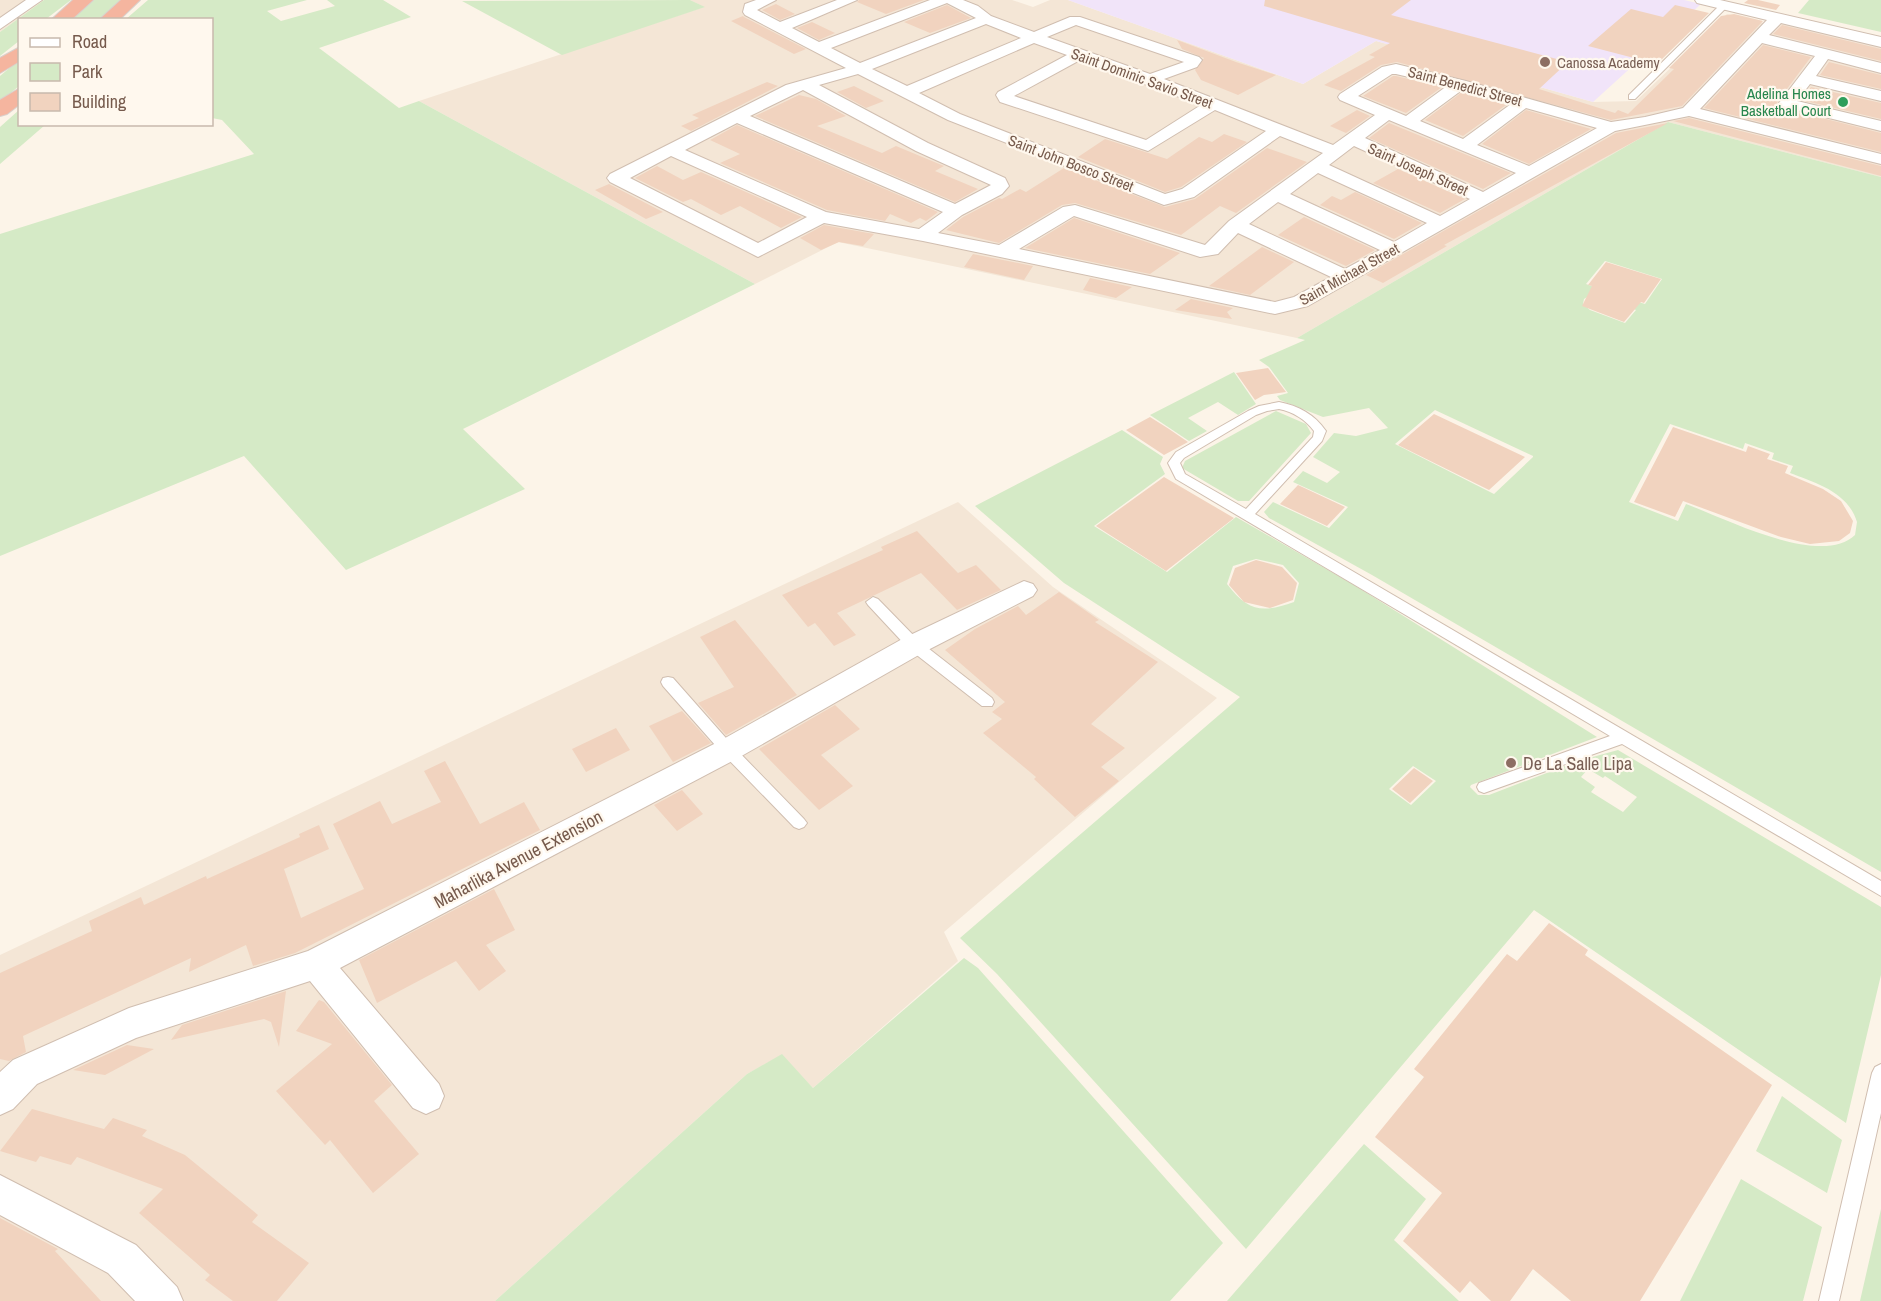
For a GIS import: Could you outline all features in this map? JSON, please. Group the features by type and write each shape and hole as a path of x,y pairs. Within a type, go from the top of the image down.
{"highway":[{"path":"62,18 84,0"},
{"path":"110,18 131,0"},
{"path":"0,67 18,54"},
{"path":"0,110 18,95"}],"street":[{"path":"0,25 35,0"},
{"name":"Saint John Bosco Street","path":"769,0 750,7 750,12 905,93 1017,142 1164,200 1188,193 1278,130"},
{"path":"780,27 850,0"},
{"path":"819,47 943,0"},
{"name":"Saint Dominic Savio Street","path":"951,0 973,9 987,19 1032,37 1150,78 1335,152"},
{"path":"1702,0 1881,42"},
{"path":"1794,6 1758,37 1689,111 1881,159"},
{"path":"820,217 758,251 616,178 792,88 858,69 987,19"},
{"path":"905,93 1032,37 1077,20 1194,60 1192,64 1150,78"},
{"path":"1758,37 1881,68"},
{"path":"1824,54 1788,104 1881,126"},
{"path":"1079,55 1004,93 1006,99 1148,146 1213,104"},
{"name":"Saint Benedict Street","path":"1531,173 1346,97 1391,69 1460,84 1611,127"},
{"path":"1806,78 1881,96"},
{"path":"1408,122 1460,84"},
{"path":"806,85 922,147 999,182 1000,186 996,190 956,211 923,235"},
{"path":"1465,145 1524,102"},
{"name":"Saint Michael Street","path":"671,150 820,217 923,235 1275,308 1301,302 1439,222 1611,127 1656,120 1689,111"},
{"path":"1001,252 1073,210 1200,251 1211,250 1236,225 1387,114"},
{"path":"736,116 956,211"},
{"path":"1017,142 1064,118"},
{"name":"Saint Joseph Street","path":"1353,139 1484,199"},
{"path":"1317,166 1439,222"},
{"path":"1277,195 1394,249"},
{"path":"1236,225 1346,277"},
{"name":"Maharlika Avenue Extension","path":"0,1097 25,1072 129,1024 316,964 728,750 914,645 1024,590"},
{"path":"316,964 426,1096"},
{"path":"0,1194 122,1259 163,1301"}],"lane":[{"path":"1660,0 1670,3"},
{"path":"1632,97 1725,5"},
{"path":"1248,514 1318,438 1320,431 1308,417 1284,407 1266,407 1176,459 1175,468 1180,476 1881,889"},
{"path":"873,602 914,645 987,702"},
{"path":"668,682 728,750 799,823"},
{"path":"1484,787 1622,738"},
{"path":"1829,1301 1881,1073"}],"shaded area":[{"path":"0,0 44,0 18,18 0,32"},
{"path":"690,0 1012,0 1033,7 1050,0 1068,0 1303,84 1376,41 1593,102 1636,101 1727,14 1776,26 1782,19 1881,43 1881,177 1668,122 1297,338 838,242 755,284 419,101 704,7"},
{"name":"Canossa Academy","path":"1068,0 1684,0 1701,4 1593,102 1376,41 1303,84"},
{"path":"958,502 1053,587 1217,698 944,932 958,961 813,1088 782,1055 747,1074 495,1301 0,1301 0,955"}],"green space":[{"path":"44,0 71,0 47,18 19,18"},
{"path":"94,0 122,0 100,18 72,18"},
{"path":"148,0 307,0 267,11 281,21 335,6 327,0 383,0 411,17 319,48 399,108 419,101 755,284 463,429 525,489 346,570 244,456 0,556 0,234 254,154 222,120 213,118 213,18 127,18"},
{"path":"690,0 705,7 562,55 462,1"},
{"path":"1809,0 1881,0 1881,32 1798,13"},
{"path":"18,19 18,42 0,56 0,32"},
{"path":"18,61 18,87 0,102 0,76"},
{"path":"18,111 18,126 44,126 0,164 0,127"},
{"path":"1668,122 1881,177 1881,872 1372,575 1269,518 1264,512 1273,502 1329,528 1348,507 1293,482 1303,471 1327,483 1340,472 1313,457 1334,433 1356,436 1388,428 1369,408 1323,417 1280,400 1277,396 1288,393 1269,367 1259,360 1305,340 1297,338","holes":["1605,261 1662,279 1645,304 1623,297 1619,303 1636,310 1625,323 1590,310 1583,304 1584,299 1600,289 1586,284","1435,410 1533,457 1494,494 1395,444","1670,424 1743,449 1745,443 1774,453 1772,459 1793,466 1790,473 1820,485 1839,496 1853,512 1857,522 1855,535 1840,544 1820,546 1772,537 1686,504 1678,521 1629,502"]},
{"path":"1234,372 1256,404 1238,415 1218,402 1188,418 1207,431 1189,441 1150,415"},
{"path":"1276,411 1306,424 1311,433 1249,501 1238,501 1182,468 1185,461"},
{"path":"1122,430 1163,457 1160,464 1165,474 1094,526 1167,572 1236,517 1354,585 1597,737 1471,785 1470,787 1478,795 1489,795 1578,761 1618,750 1881,907 1881,975 1846,1123 1534,910 1246,1249 997,974 960,938 1240,697 1064,583 975,506","holes":["1256,559 1283,565 1299,583 1294,602 1273,608 1257,608 1242,600 1227,584 1233,566","1413,766 1436,781 1411,805 1389,789","1588,769 1603,778 1605,776 1637,797 1623,812 1591,792 1595,787 1581,777"]},
{"path":"964,958 978,968 1223,1243 1170,1301 495,1301 747,1074 782,1054 813,1088"},
{"path":"1782,1096 1842,1140 1827,1193 1756,1151"},
{"path":"1364,1144 1426,1199 1394,1240 1459,1301 1227,1301"},
{"path":"1741,1179 1822,1227 1803,1301 1680,1301"},
{"path":"1881,1209 1881,1301 1860,1301"}],"building":[{"path":"859,0 924,0 886,14 857,2"},
{"path":"1265,0 1411,0 1391,15 1568,62 1539,89 1615,113 1618,110 1628,114 1674,69 1669,68 1721,16 1734,14 1763,21 1682,106 1611,120 1397,62 1381,65 1341,91 1324,85 1375,57 1369,55 1390,43 1264,6"},
{"path":"1748,0 1780,5 1776,10 1744,3"},
{"path":"776,4 795,14 780,20 762,10"},
{"path":"947,5 971,18 930,33 904,22"},
{"path":"1675,5 1709,13 1657,64 1588,46 1631,9 1663,17"},
{"path":"743,16 806,49 794,54 731,21"},
{"path":"812,22 835,33 819,40 797,28"},
{"path":"1782,25 1881,49 1881,61 1773,34"},
{"path":"1177,40 1276,75 1238,95 1201,80 1195,70 1204,58 1182,49"},
{"path":"1763,45 1811,57 1777,102 1779,107 1881,133 1881,152 1704,108"},
{"path":"1829,62 1881,75 1881,89 1820,75"},
{"path":"1393,76 1442,87 1406,113 1363,96"},
{"path":"767,82 778,86 691,131 681,126 699,118 692,115"},
{"path":"854,86 884,101 866,108 837,92"},
{"name":"Adelina Homes Basketball Court","path":"1811,87 1881,103 1881,119 1801,100"},
{"path":"1462,92 1506,105 1463,136 1425,120"},
{"path":"799,95 816,99 846,116 817,126 882,153 896,146 944,166 935,171 978,189 955,202 755,116"},
{"path":"1357,110 1370,116 1346,133 1330,126"},
{"path":"1526,110 1591,129 1529,164 1482,144"},
{"path":"1689,118 1881,166 1881,176 1673,121"},
{"path":"1389,123 1511,173 1483,189 1369,138"},
{"path":"1668,123 1444,245 1447,246 1383,283 1366,275 1616,133"},
{"path":"737,125 938,212 926,221 920,218 911,223 890,214 885,221 827,210 720,163 740,154 710,140"},
{"path":"1224,134 1247,142 1181,187 1165,192 1078,157 1105,139 1167,159 1199,137 1212,142"},
{"path":"1267,148 1307,162 1236,213 1220,206 1181,235 1075,203 1062,205 999,243 946,230 963,217 999,198 1002,199 1020,189 1026,192 1064,168 1165,207 1195,199"},
{"path":"657,166 683,180 701,172 802,217 781,228 740,206 721,215 691,199 683,202 635,178"},
{"path":"1398,169 1465,199 1440,213 1373,183"},
{"path":"609,184 663,212 646,219 595,190"},
{"path":"1355,192 1422,223 1394,239 1320,205 1332,196 1341,200"},
{"path":"1304,217 1375,250 1346,266 1278,235"},
{"path":"1074,218 1180,253 1150,274 1025,248"},
{"path":"824,225 874,234 863,246 839,242 821,250 800,238"},
{"path":"1262,247 1294,262 1250,295 1209,286"},
{"path":"973,254 1033,266 1024,280 964,267"},
{"path":"1606,262 1661,279 1644,303 1641,302 1624,322 1582,306 1592,286 1588,285"},
{"path":"1090,278 1132,287 1116,298 1083,290"},
{"path":"1191,299 1233,308 1227,312 1232,319 1175,310"},
{"path":"1268,368 1286,392 1264,395 1255,400 1236,373"},
{"path":"1434,414 1525,457 1489,490 1398,445"},
{"path":"1150,417 1188,442 1164,455 1126,430"},
{"path":"1673,427 1746,452 1748,446 1770,454 1767,459 1788,466 1785,473 1823,489 1841,501 1853,521 1850,533 1839,541 1810,544 1781,537 1683,501 1675,517 1634,502"},
{"path":"1164,477 1234,518 1166,571 1096,526"},
{"path":"1298,485 1345,507 1327,526 1280,504"},
{"path":"917,531 958,573 976,565 1001,590 957,610 921,573 837,613 856,635 834,646 815,623 808,627 782,595 883,550 881,547"},
{"path":"1256,560 1282,567 1297,583 1293,600 1270,608 1244,602 1229,585 1235,568"},
{"path":"1059,592 1099,620 1095,622 1158,662 1091,724 1125,748 1101,767 1119,781 1075,817 1034,779 1036,777 983,733 1002,719 992,712 1005,702 945,650 975,629 1018,606 1026,615"},
{"path":"735,620 797,695 726,735 698,703 734,687 700,637"},
{"path":"835,705 860,729 821,755 853,786 819,810 759,749"},
{"path":"682,711 711,743 673,762 649,726"},
{"path":"616,728 630,750 586,772 572,749"},
{"path":"445,761 480,824 524,802 540,830 295,953 253,966 246,945 189,972 191,958 23,1036 26,1052 9,1061 0,1059 0,973 92,931 89,921 141,897 144,905 206,876 207,879 300,837 299,834 319,825 329,849 284,869 301,918 364,889 333,824 380,801 392,824 441,802 424,771"},
{"path":"1414,768 1433,781 1410,803 1392,789"},
{"path":"682,790 703,814 677,831 654,805"},
{"path":"494,889 515,930 486,945 506,971 479,991 456,961 377,1003 359,960"},
{"path":"1549,923 1588,950 1585,955 1772,1085 1640,1301 1571,1301 1533,1269 1510,1301 1491,1301 1470,1281 1460,1293 1403,1241 1442,1193 1375,1137 1424,1077 1414,1069 1507,954 1517,961"},
{"path":"286,991 279,1047 271,1022 264,1019 171,1040 182,1025"},
{"path":"319,1000 324,1002 392,1085 374,1101 419,1154 373,1193 330,1140 325,1145 276,1091 332,1044 296,1031"},
{"path":"127,1045 154,1049 105,1075 73,1070"},
{"path":"32,1109 104,1129 113,1118 147,1130 142,1136 185,1155 258,1215 252,1222 309,1263 277,1301 233,1301 205,1280 210,1275 139,1213 163,1189 77,1157 71,1165 40,1156 36,1162 0,1151"},
{"path":"0,1218 58,1249 55,1251 101,1301 0,1301"}],"place":[{"name":"Canossa Academy","path":"1545,62"},
{"name":"Adelina Homes Basketball Court","path":"1843,102"},
{"name":"De La Salle Lipa","path":"1511,763"}]}
